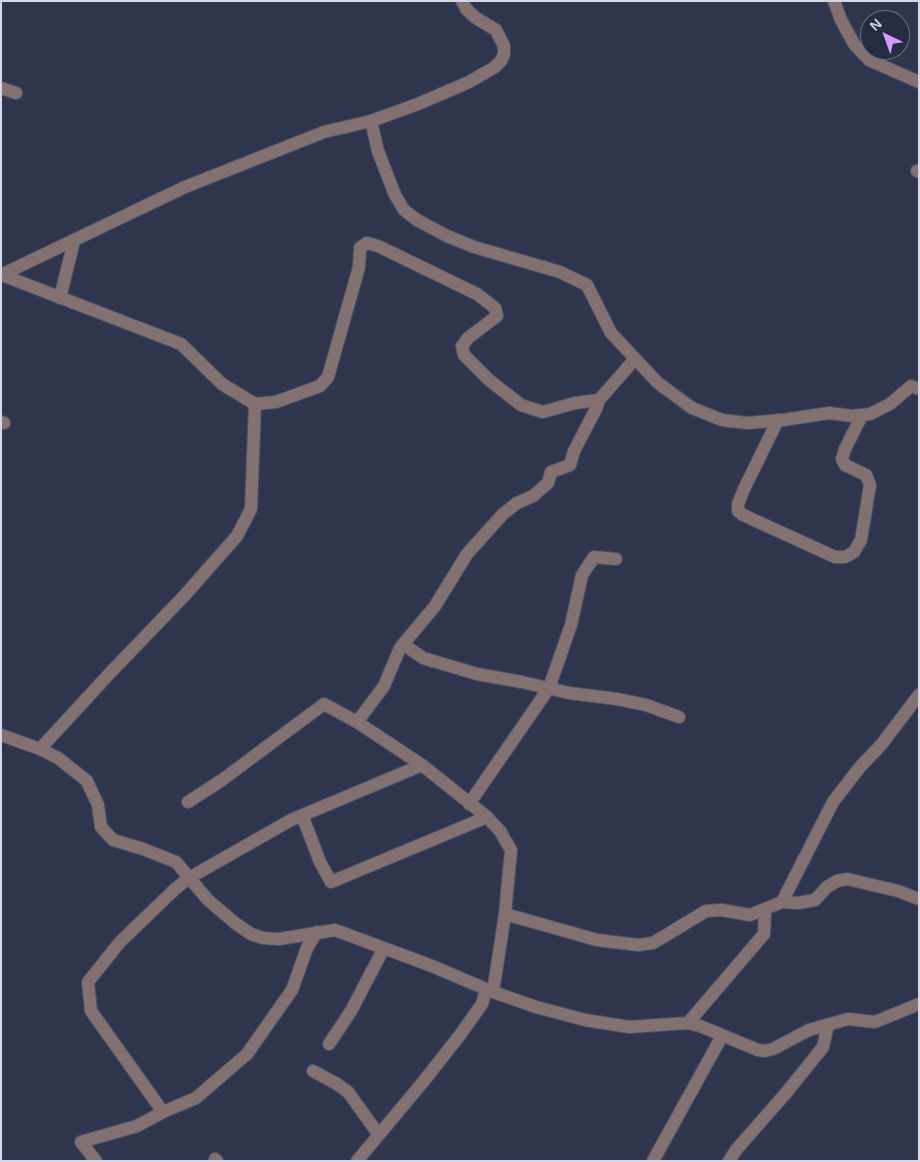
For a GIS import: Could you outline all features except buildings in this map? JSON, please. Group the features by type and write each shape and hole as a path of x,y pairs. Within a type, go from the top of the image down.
{"street":[{"path":"2,275 184,187 324,132 371,121 418,104 469,82 495,67 501,61 504,54 504,46 496,30 476,18 462,1"},
{"path":"834,1 841,20 854,44 870,60 919,82"},
{"path":"1,88 16,94"},
{"path":"371,121 378,151 394,195 404,210 417,220 447,236 560,272 586,285 611,333 663,388 692,408 722,420 747,423 830,413 852,416 870,414 890,404 911,386 919,389"},
{"path":"60,298 74,240"},
{"path":"2,275 182,344 222,384 255,404 276,402 320,386 328,377 359,268 360,248 367,244 378,246 477,294 495,308 498,316 468,338 462,346 464,355 489,380 521,405 543,412 575,403 599,400"},
{"path":"357,722 384,686 403,644 435,606 467,554 503,514 517,503 533,496 548,483 551,472 570,465 574,451 599,400 635,359"},
{"path":"40,749 184,596 237,536 251,508 255,404"},
{"path":"778,420 744,489 738,504 738,511 743,515 835,556 844,557 854,552 861,540 870,484 866,475 845,465 842,459 844,449 862,415"},
{"path":"469,804 550,688 571,625 582,575 594,557 616,559"},
{"path":"403,644 423,658 477,674 569,693 646,705 679,717"},
{"path":"782,902 833,802 860,767 882,745 919,695"},
{"path":"188,802 222,780 324,704 357,722 422,765 487,817 500,831 511,850 505,914 490,991 460,1035 357,1161"},
{"path":"1,735 40,749 58,758 87,781 98,805 101,827 113,840 176,862 208,900 251,934 263,938 279,939 335,930 490,991 536,1007 585,1020 629,1027 688,1023 765,1051 773,1049 809,1030 848,1019 875,1022 919,1004"},
{"path":"163,1112 91,1011 88,982 120,942 189,878 291,820 422,765"},
{"path":"302,815 320,862 331,882 487,817"},
{"path":"505,914 597,940 638,946 654,944 706,911 722,910 750,915 782,902 798,903 814,900 827,887 837,881 847,879 898,891 919,899"},
{"path":"688,1023 764,934 764,910"},
{"path":"96,1161 81,1142 137,1126 163,1112 196,1098 247,1054 292,990 307,948 317,932"},
{"path":"330,1044 351,1011 384,948"},
{"path":"729,1161 736,1150 822,1047 828,1025"},
{"path":"653,1161 722,1036"},
{"path":"313,1071 348,1092 379,1135"}]}
